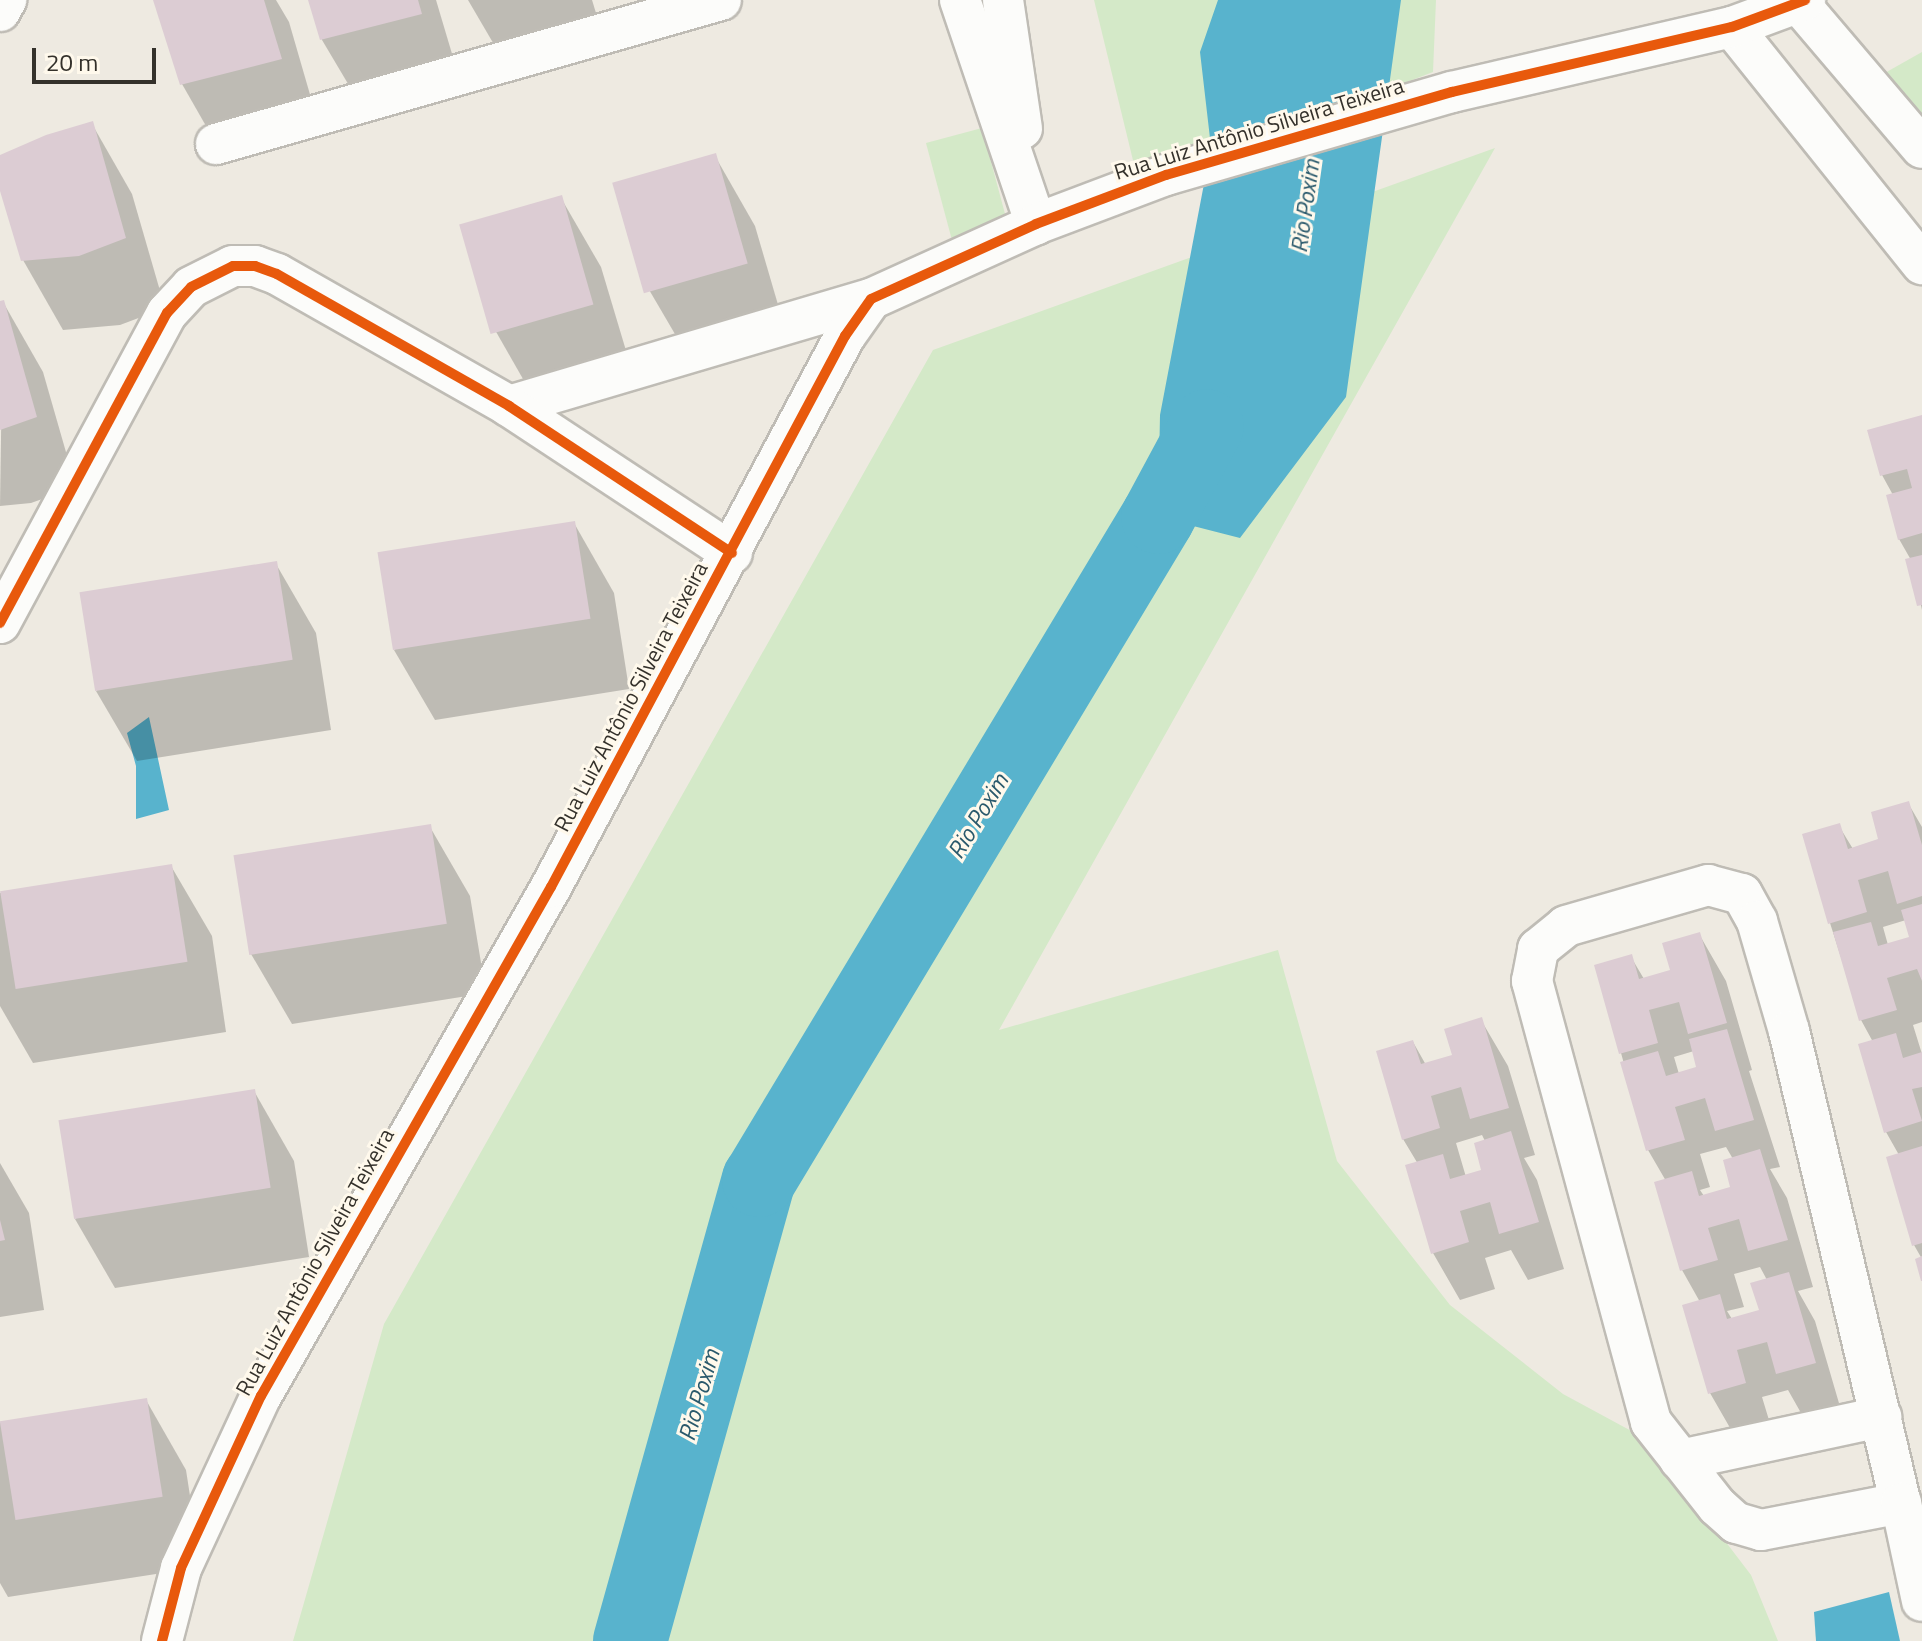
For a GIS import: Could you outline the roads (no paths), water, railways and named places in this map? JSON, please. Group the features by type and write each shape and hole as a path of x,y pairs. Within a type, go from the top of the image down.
{"street":[{"path":"0,11 6,0"},
{"path":"216,144 721,0"},
{"path":"960,0 1036,224"},
{"path":"1003,0 1036,224"},
{"path":"1796,0 1922,148"},
{"name":"Rua Luiz Antônio Silveira Teixeira","path":"162,1641 181,1568 261,1396 551,887 732,553 845,336 871,299 1036,224 1166,175 1452,92 1732,27 1796,0 1805,0"},
{"path":"1732,27 1922,264"},
{"path":"0,623 167,313 191,287 213,273 233,266 255,266 277,274 509,406 732,553"},
{"path":"509,406 871,299"},
{"path":"1901,1503 1761,1530 1736,1523 1717,1506 1651,1422 1638,1385 1532,981 1538,949 1566,926 1708,885 1742,894 1757,921 1789,1031 1881,1417 1901,1503 1922,1601"},
{"path":"1680,1460 1881,1417"}],"water":[{"name":"Rio Poxim","path":"1218,0 1401,0 1346,397 1240,538 1158,517 1160,415 1211,147 1200,52"},
{"path":"149,717 169,810 136,819 136,766 127,733"},
{"path":"1889,1592 1900,1641 1816,1641 1814,1612"}],"waterway":[{"name":"Rio Poxim","path":"630,1641 759,1180 1158,517 1207,426"}]}
